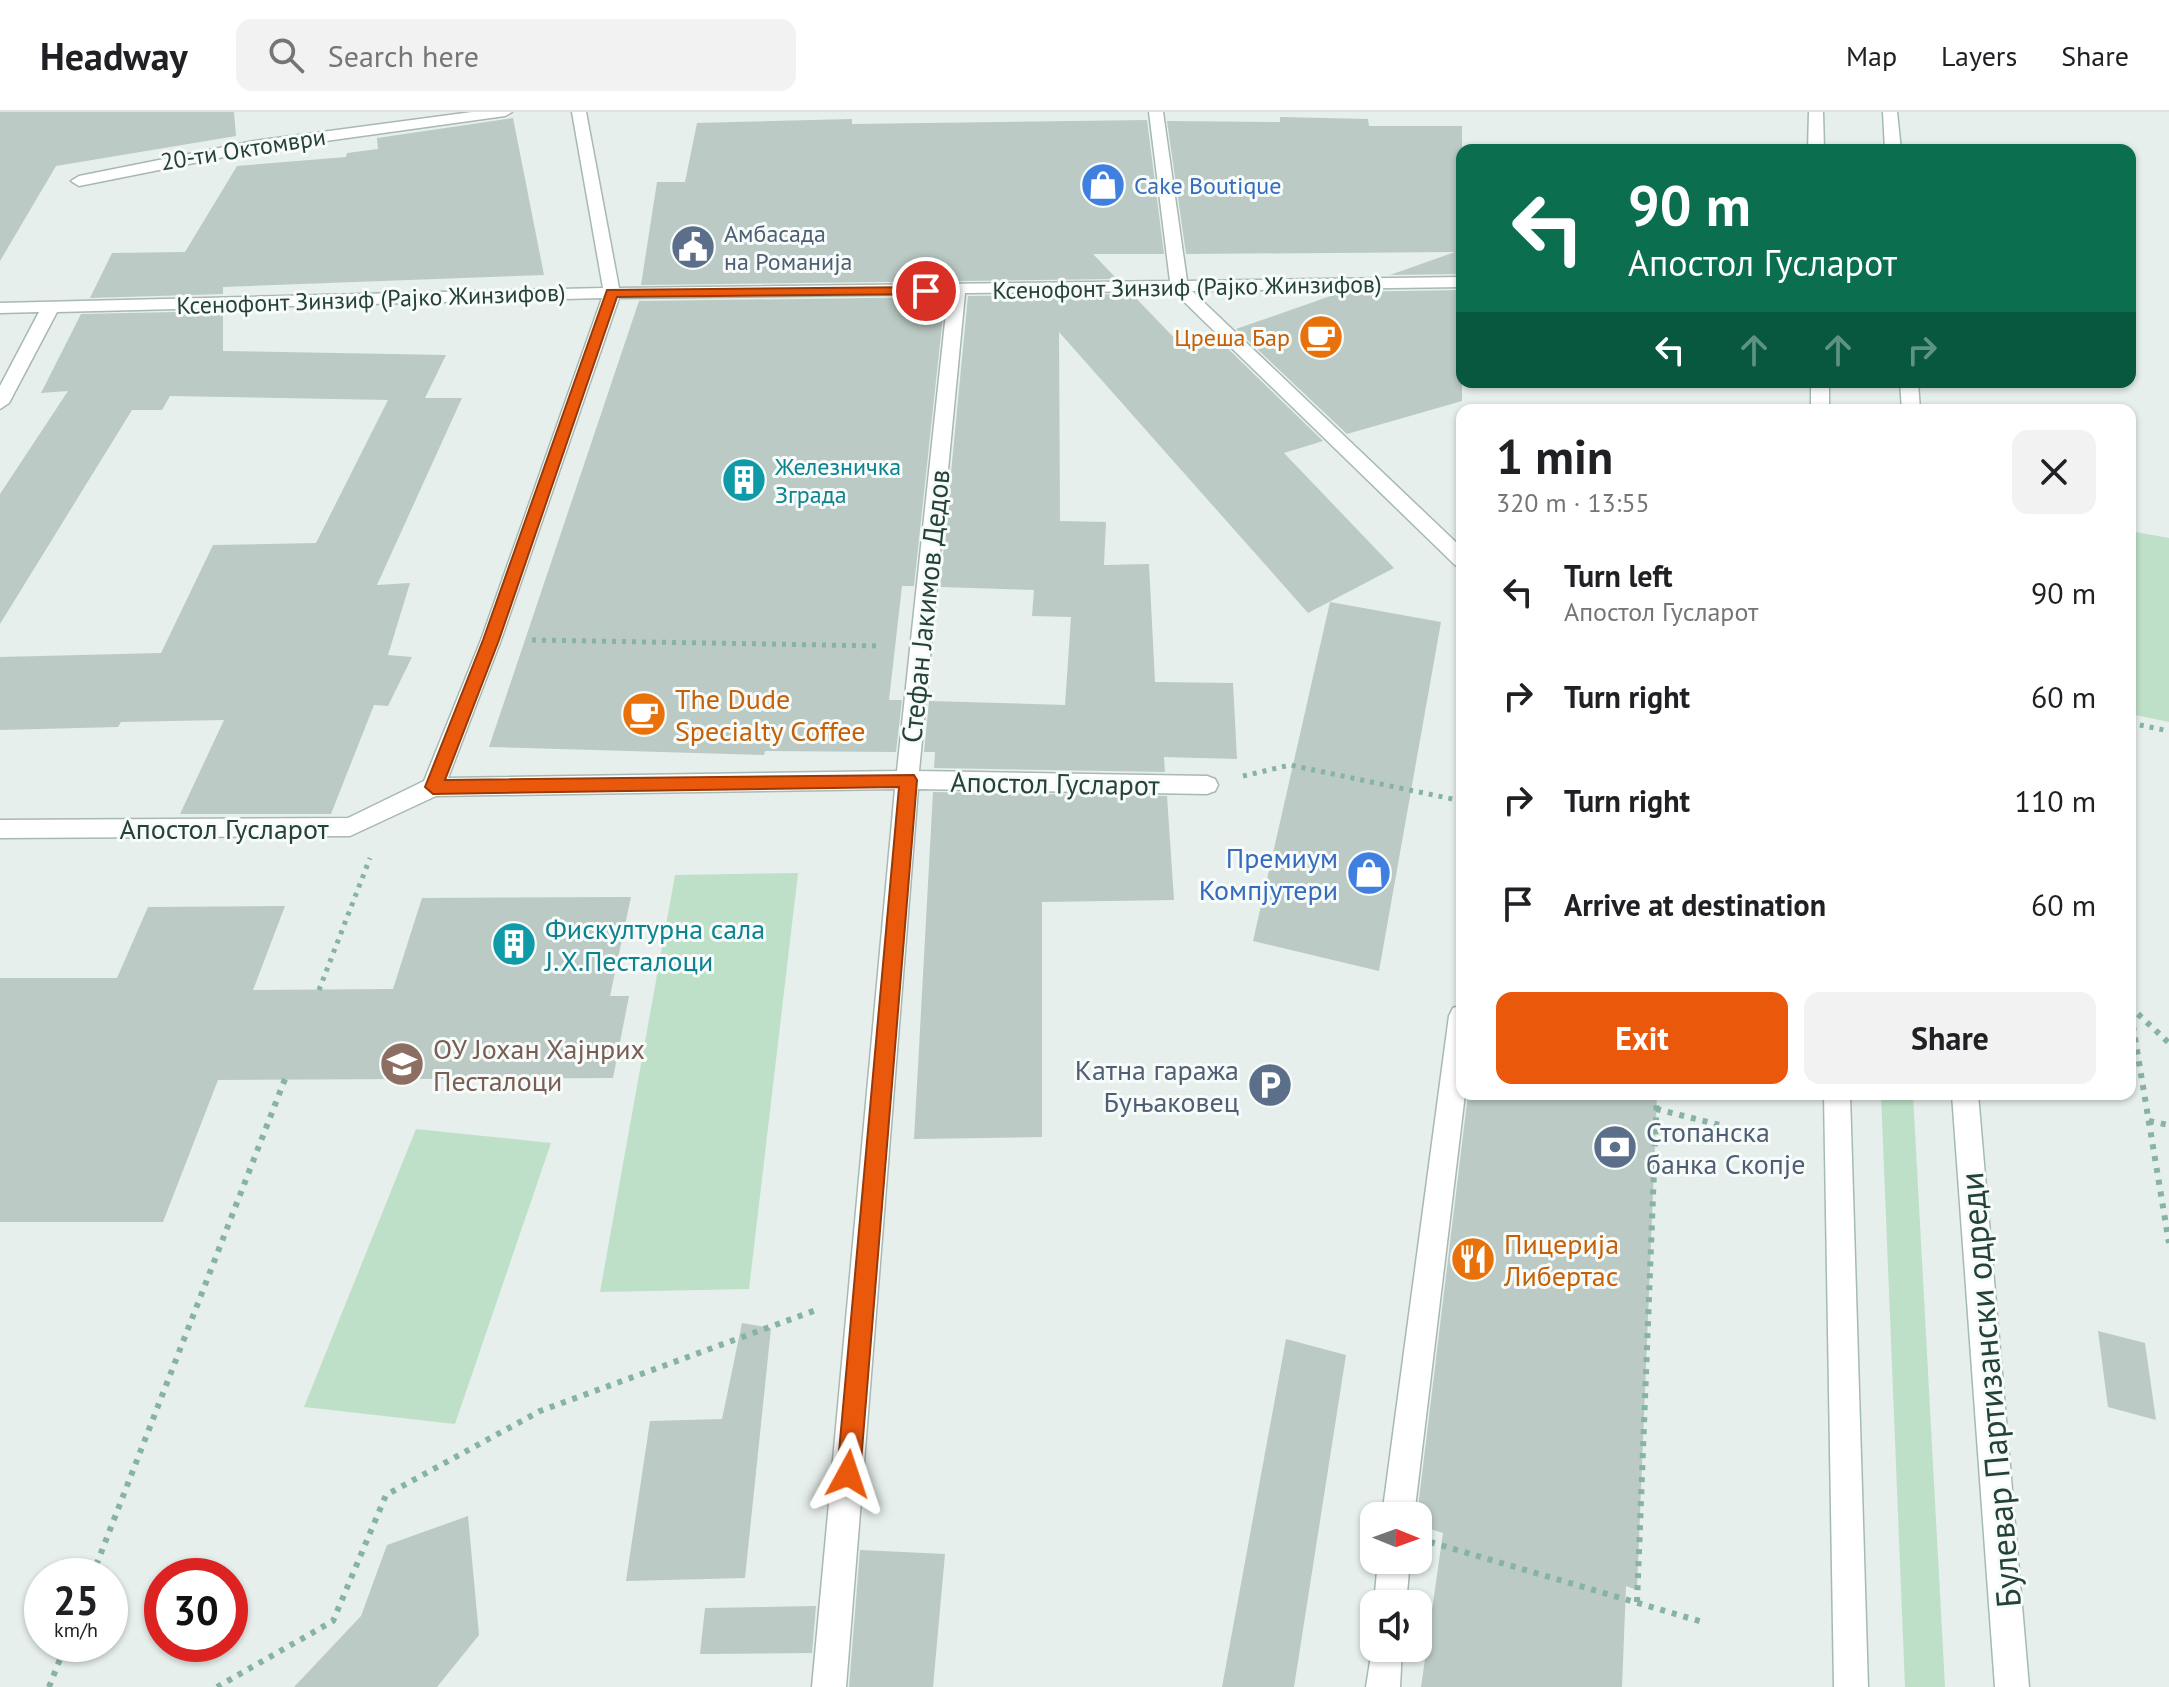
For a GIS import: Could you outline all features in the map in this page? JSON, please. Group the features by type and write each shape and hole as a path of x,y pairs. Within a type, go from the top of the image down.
{"street":[{"name":"20-ти Октомври","path":"79,181 254,146 505,112"},
{"path":"433,787 491,640 612,293 579,112 596,112"},
{"path":"1156,112 1179,287 1456,554"},
{"path":"1816,112 1816,144"},
{"path":"1890,112 1893,144"},
{"name":"Ксенофонт Зинзиф (Рајко Жинзифов)","path":"0,308 612,293 957,291 1456,282"},
{"name":"Стефан Јакимов Дедов","path":"829,1687 919,646 957,291"},
{"path":"0,403 50,308"},
{"name":"Апостол Гусларот","path":"0,829 350,827 433,787 908,780 1207,785"},
{"path":"1400,1502 1456,1063"},
{"path":"1837,1100 1851,1687"},
{"name":"Булевар Партизански одреди","path":"1965,1100 2012,1687"},
{"path":"1383,1687 1385,1662"}],"path":[{"path":"491,640 919,646"},
{"path":"2136,724 2169,731"},
{"path":"1207,785 1290,765 1456,800"},
{"path":"319,990 373,850"},
{"path":"2136,1013 2169,1043"},
{"path":"2136,1043 2169,1243"},
{"path":"99,1558 285,1079"},
{"path":"1637,1602 1657,1100"},
{"path":"1656,1109 1720,1125"},
{"path":"2149,1121 2169,1125"},
{"path":"217,1687 333,1621 386,1495 540,1411 865,1292"},
{"path":"1432,1543 1706,1623"},
{"path":"49,1687 59,1662"}],"green space":[{"path":"2136,532 2169,538 2169,722 2136,715"},
{"path":"798,873 749,1289 600,1292 675,875"},
{"path":"1881,1100 1913,1100 1945,1687 1905,1687"},
{"path":"416,1129 551,1143 455,1424 304,1407"}],"building":[{"path":"0,112 234,112 236,136 56,166 0,261"},
{"path":"1280,117 1368,119 1369,126 1462,126 1462,144 1456,144 1456,274 1390,275 1455,252 1186,254 1167,121 1280,122"},
{"path":"513,118 544,275 223,287 223,294 90,298 112,253 185,252 237,166 346,157 347,153 378,149 377,138"},
{"path":"852,119 852,124 1147,120 1164,254 1093,254 1117,279 641,285 657,182 685,182 697,123"},
{"path":"1456,290 1456,388 1462,388 1462,401 1347,434 1236,329 1342,292"},
{"path":"1132,294 1183,347 1215,336 1323,441 1284,453 1394,568 1308,613 1059,332 1060,521 1106,522 1104,565 1149,564 1155,682 1233,683 1237,759 1164,757 1165,772 934,768 935,752 924,752 929,701 1065,705 1071,617 1032,616 1034,590 940,587 968,296"},
{"path":"945,297 914,586 902,586 889,700 902,700 896,752 765,751 764,755 489,747 639,301"},
{"path":"223,311 223,351 446,355 425,398 462,398 377,585 410,583 388,655 412,657 388,706 374,705 331,814 180,814 224,720 121,722 118,727 0,730 0,657 161,653 213,545 316,543 388,400 170,396 162,410 132,410 0,624 0,494 68,391 41,393 81,314"},
{"path":"1330,602 1441,622 1379,971 1253,941"},
{"path":"933,792 1167,796 1174,900 1042,902 1042,1137 914,1139"},
{"path":"631,897 610,996 629,996 613,1078 218,1080 163,1222 0,1222 0,978 117,978 148,907 285,906 253,990 393,989 422,898"},
{"path":"1467,1100 1657,1100 1637,1590 1626,1586 1622,1687 1421,1687 1425,1662 1432,1662 1432,1610 1443,1533 1432,1529 1432,1502 1419,1502"},
{"path":"742,1323 771,1328 745,1578 626,1581 650,1421 722,1419"},
{"path":"2098,1331 2145,1343 2156,1420 2108,1407"},
{"path":"1286,1339 1346,1355 1294,1687 1222,1687"},
{"path":"468,1516 479,1635 437,1687 294,1687 361,1616 387,1545"},
{"path":"860,1550 945,1554 933,1687 849,1687"},
{"path":"816,1606 812,1653 700,1654 705,1608"}],"place":[{"name":"Cake Boutique","path":"1103,185"},
{"name":"Амбасада на Романија","path":"693,247"},
{"name":"Цреша Бар","path":"1321,337"},
{"name":"Железничка Зграда","path":"744,480"},
{"name":"The Dude Specialty Coffee","path":"644,714"},
{"name":"Премиум Компјутери","path":"1369,873"},
{"name":"Фискултурна сала Ј.Х.Песталоци","path":"514,944"},
{"name":"ОУ Jохан Хајнрих Песталоци","path":"402,1064"},
{"name":"Катна гаража Буњаковец","path":"1270,1085"},
{"name":"Стопанска банка Скопје","path":"1615,1147"},
{"name":"Пицерија Либертас","path":"1473,1259"}],"route":[{"path":"848,1474 908,780 433,787 491,640 612,293 926,291"}]}
